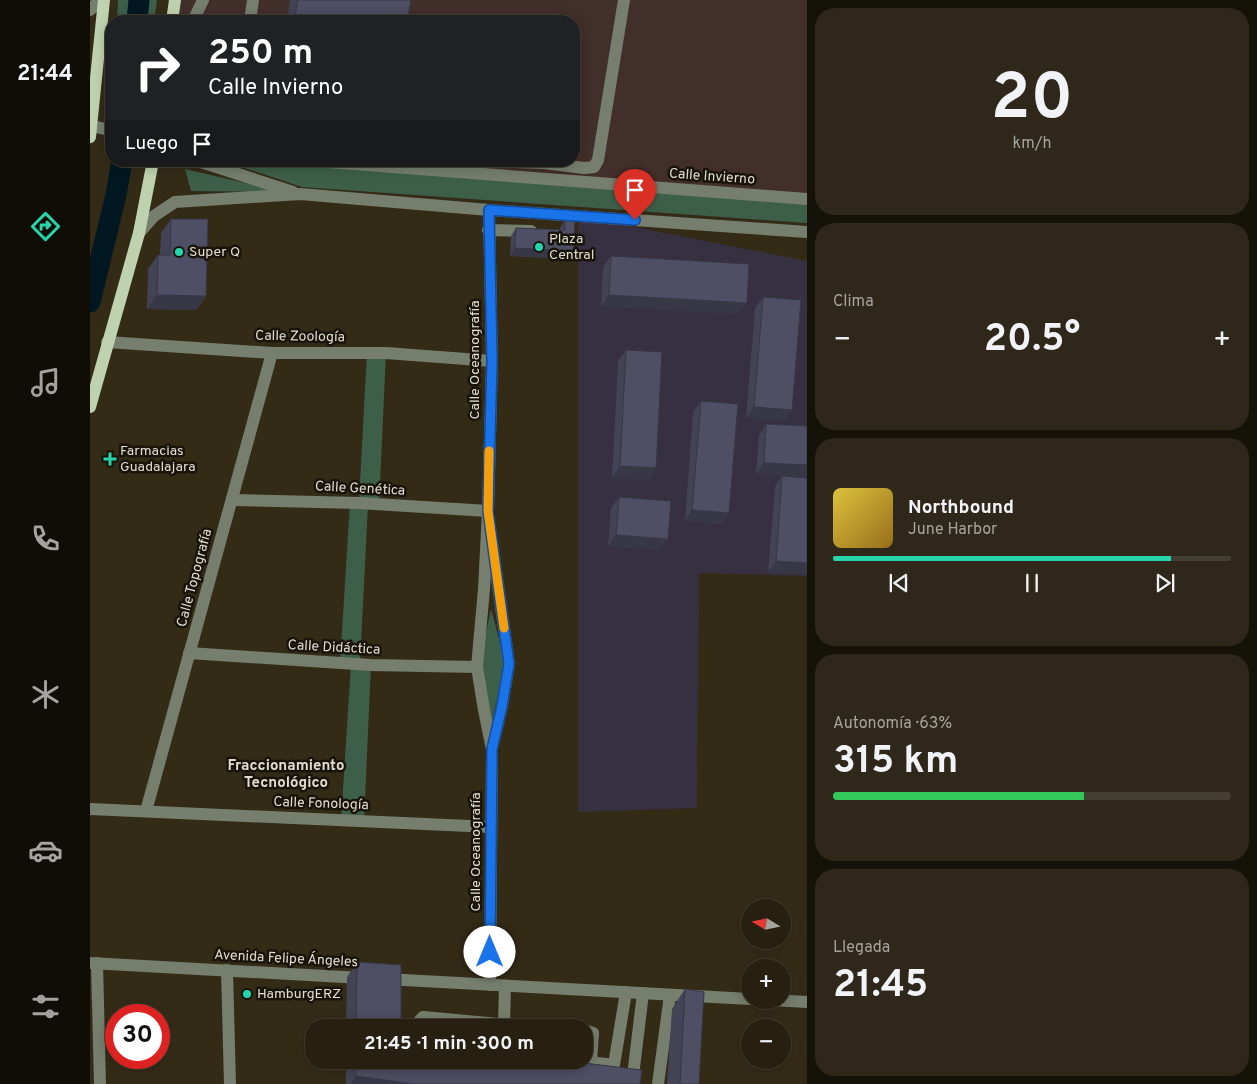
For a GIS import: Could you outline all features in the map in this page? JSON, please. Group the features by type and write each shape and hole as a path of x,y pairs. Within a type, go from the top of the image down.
{"main road":[{"path":"96,130 104,0"},
{"path":"173,15 174,0"},
{"path":"90,407 139,233 152,167"}],"street":[{"path":"90,10 100,0"},
{"path":"196,15 203,0"},
{"path":"251,15 253,0"},
{"path":"576,167 594,167 598,160 624,0"},
{"path":"217,167 300,194"},
{"name":"Calle Invierno","path":"393,167 807,199"},
{"path":"139,233 154,216 175,202 300,194 489,210 807,232"},
{"name":"Calle Oceanografía","path":"489,210 492,361 488,511 477,667 492,749 490,984"},
{"path":"488,230 539,231"},
{"name":"Calle Zoología","path":"107,342 272,353 386,353 492,361"},
{"name":"Calle Topografía","path":"146,811 272,353"},
{"name":"Calle Genética","path":"232,500 359,503 488,511"},
{"name":"Calle Oceanografía","path":"488,511 509,664 492,749"},
{"name":"Calle Didáctica","path":"189,653 366,665 477,667"},
{"name":"Calle Fonología","path":"90,809 491,827"},
{"path":"94,963 100,1084"},
{"name":"Avenida Felipe Ángeles","path":"94,963 741,999"},
{"path":"227,970 230,1084"},
{"path":"504,1019 505,986"},
{"path":"593,1062 614,1065 626,992"},
{"path":"632,1084 643,993"},
{"path":"658,1084 670,995"},
{"path":"791,1001 807,1002"},
{"path":"421,1019 423,1017 443,1019"}],"shaded area":[{"path":"175,0 807,0 807,199 393,167 580,167 580,15 173,15"},
{"path":"578,216 807,261 807,576 699,573 697,808 578,812"}],"green space":[{"path":"118,0 157,0 155,15 117,15"},
{"path":"242,167 410,167 807,202 807,223 302,187"},
{"path":"185,169 284,192 191,191"},
{"path":"367,352 386,353 379,504 368,504 360,664 371,665 364,821 341,821 351,664 340,663 350,503 359,502"},
{"path":"491,609 505,662 492,721 479,667"}],"building":[{"path":"298,0 411,0 408,15 295,15"},
{"path":"171,219 208,219 206,296 157,295 158,255 170,255"},
{"path":"565,220 575,221 573,251 515,248 516,228 565,230"},
{"path":"611,256 749,264 747,303 609,295"},
{"path":"763,297 801,300 792,410 754,407"},
{"path":"626,350 662,352 656,468 620,466"},
{"path":"701,401 738,404 729,513 692,510"},
{"path":"766,424 807,426 807,465 764,463"},
{"path":"782,476 807,478 807,563 776,561"},
{"path":"619,497 671,501 668,539 616,535"},
{"path":"357,962 401,965 401,1019 356,1019"},
{"path":"685,989 704,992 699,1084 680,1084"},
{"path":"593,1064 642,1070 640,1084 414,1084 356,1076 356,1069 593,1069"}],"waterway":[{"path":"138,15 139,0"},
{"path":"90,302 121,167"}],"slow traffic":[{"path":"489,451 488,511 504,628"}],"place":[{"name":"Plaza Central","path":"539,247"},
{"name":"Super Q","path":"179,252"},
{"name":"Farmacias Guadalajara","path":"110,459"},
{"name":"HamburgERZ","path":"247,994"}],"district":[{"name":"Fraccionamiento Tecnológico","path":"286,774"}],"route":[{"path":"490,952 492,749 509,664 488,511 492,361 489,210 635,220"}]}
